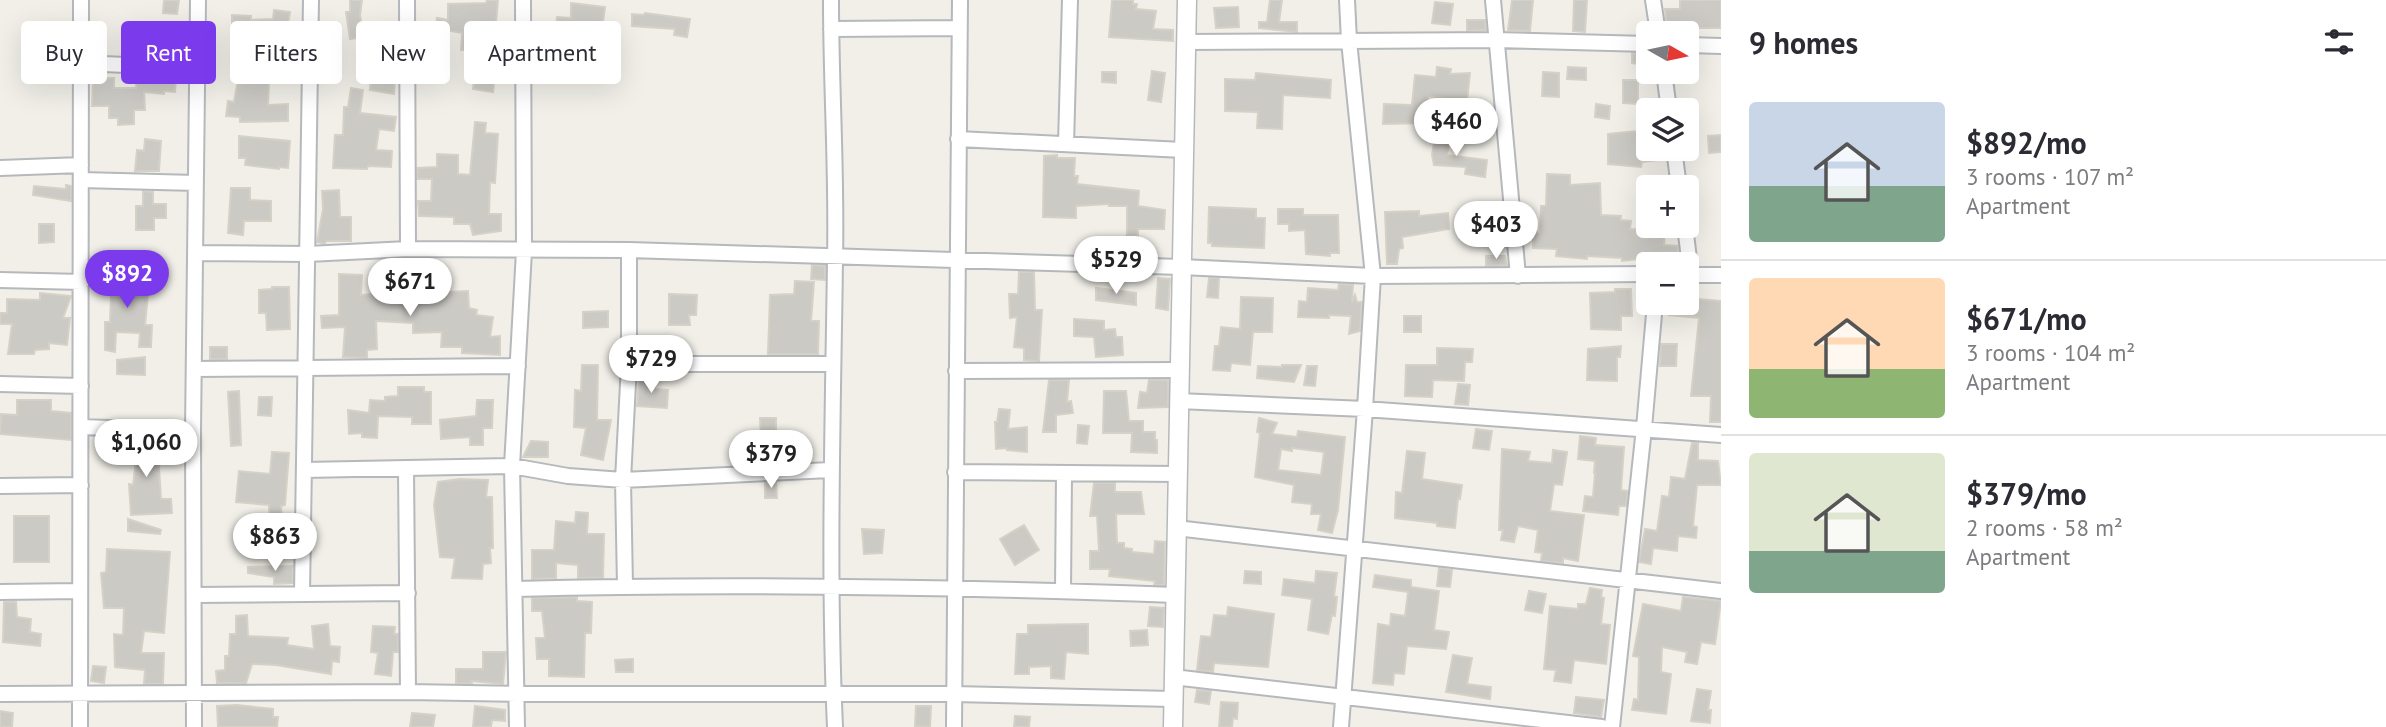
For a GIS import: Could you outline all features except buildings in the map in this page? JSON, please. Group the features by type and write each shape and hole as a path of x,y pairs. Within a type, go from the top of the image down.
{"street":[{"path":"80,21 81,0"},
{"path":"198,0 198,21"},
{"path":"302,594 311,0"},
{"path":"407,0 408,249"},
{"path":"517,727 512,466 524,251 523,0"},
{"path":"831,0 835,257 830,587 835,727"},
{"path":"954,727 960,0"},
{"path":"1066,144 1070,0"},
{"path":"1173,727 1187,0"},
{"path":"1341,727 1373,276 1347,0"},
{"path":"1493,0 1518,276"},
{"path":"1653,0 1656,21"},
{"path":"831,29 959,28"},
{"path":"1186,42 1495,40 1636,44"},
{"path":"1699,45 1721,46"},
{"path":"79,84 82,282 80,727"},
{"path":"194,727 193,431 197,84"},
{"path":"958,139 1183,150"},
{"path":"0,168 81,165"},
{"path":"81,180 196,183"},
{"path":"195,253 308,254 408,249 629,250 1181,267 1373,276 1636,274"},
{"path":"625,586 623,480 629,364 629,250"},
{"path":"1699,275 1721,275"},
{"path":"0,280 82,282"},
{"path":"1612,727 1654,315"},
{"path":"629,364 833,364"},
{"path":"194,369 518,366"},
{"path":"956,371 1179,370"},
{"path":"0,384 81,386"},
{"path":"1178,401 1365,410 1721,435"},
{"path":"81,427 193,431"},
{"path":"304,470 512,466 568,476 623,480 830,470"},
{"path":"406,468 408,692"},
{"path":"956,472 1177,474"},
{"path":"1063,591 1064,475"},
{"path":"0,486 81,485"},
{"path":"1176,528 1721,591"},
{"path":"516,589 625,586 830,587 1175,595"},
{"path":"0,592 80,591"},
{"path":"194,595 408,593"},
{"path":"1173,677 1602,727"},
{"path":"0,694 954,694 1173,699"}]}
